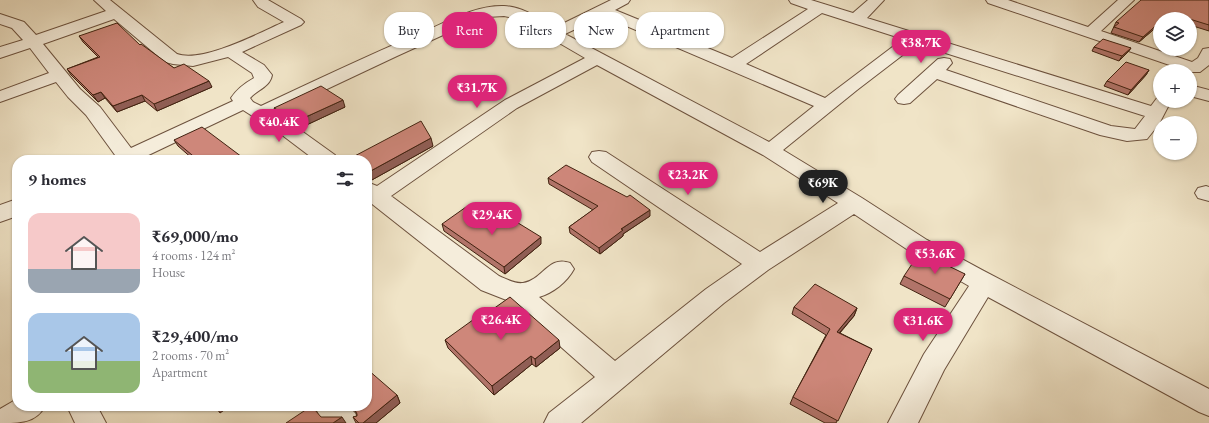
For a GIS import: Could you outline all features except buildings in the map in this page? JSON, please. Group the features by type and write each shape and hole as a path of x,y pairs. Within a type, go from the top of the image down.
{"street":[{"path":"101,0 171,58 181,62 191,62 230,52 296,22 263,4 260,0"},
{"path":"504,11 523,0"},
{"path":"566,28 623,0"},
{"path":"796,0 957,51 1153,105"},
{"path":"856,19 878,0"},
{"path":"993,0 1090,33 1201,63"},
{"path":"1090,33 1127,0"},
{"path":"733,65 820,8"},
{"path":"603,10 828,105"},
{"path":"260,113 393,51 468,19 492,12 508,12"},
{"path":"0,53 116,13"},
{"path":"0,18 18,25 60,75 93,111 121,155"},
{"path":"770,151 915,38"},
{"path":"566,41 770,151 920,246 984,283 1209,403"},
{"path":"904,99 957,51"},
{"path":"230,52 258,69 263,75 262,80 248,89 240,98 244,103 289,131 321,155"},
{"path":"562,269 541,287 522,293 490,283 372,192 511,104 597,58"},
{"path":"934,72 1107,131 1127,135 1140,135 1148,128 1159,108"},
{"path":"0,97 60,75"},
{"path":"1197,92 1209,96"},
{"path":"133,155 244,103"},
{"path":"598,157 760,264"},
{"path":"559,423 715,296 760,264 854,203"},
{"path":"902,423 934,362 984,283"},
{"path":"516,292 615,378"},
{"path":"2,423 22,411"},
{"path":"84,411 92,423"},
{"path":"334,411 345,423"}]}
